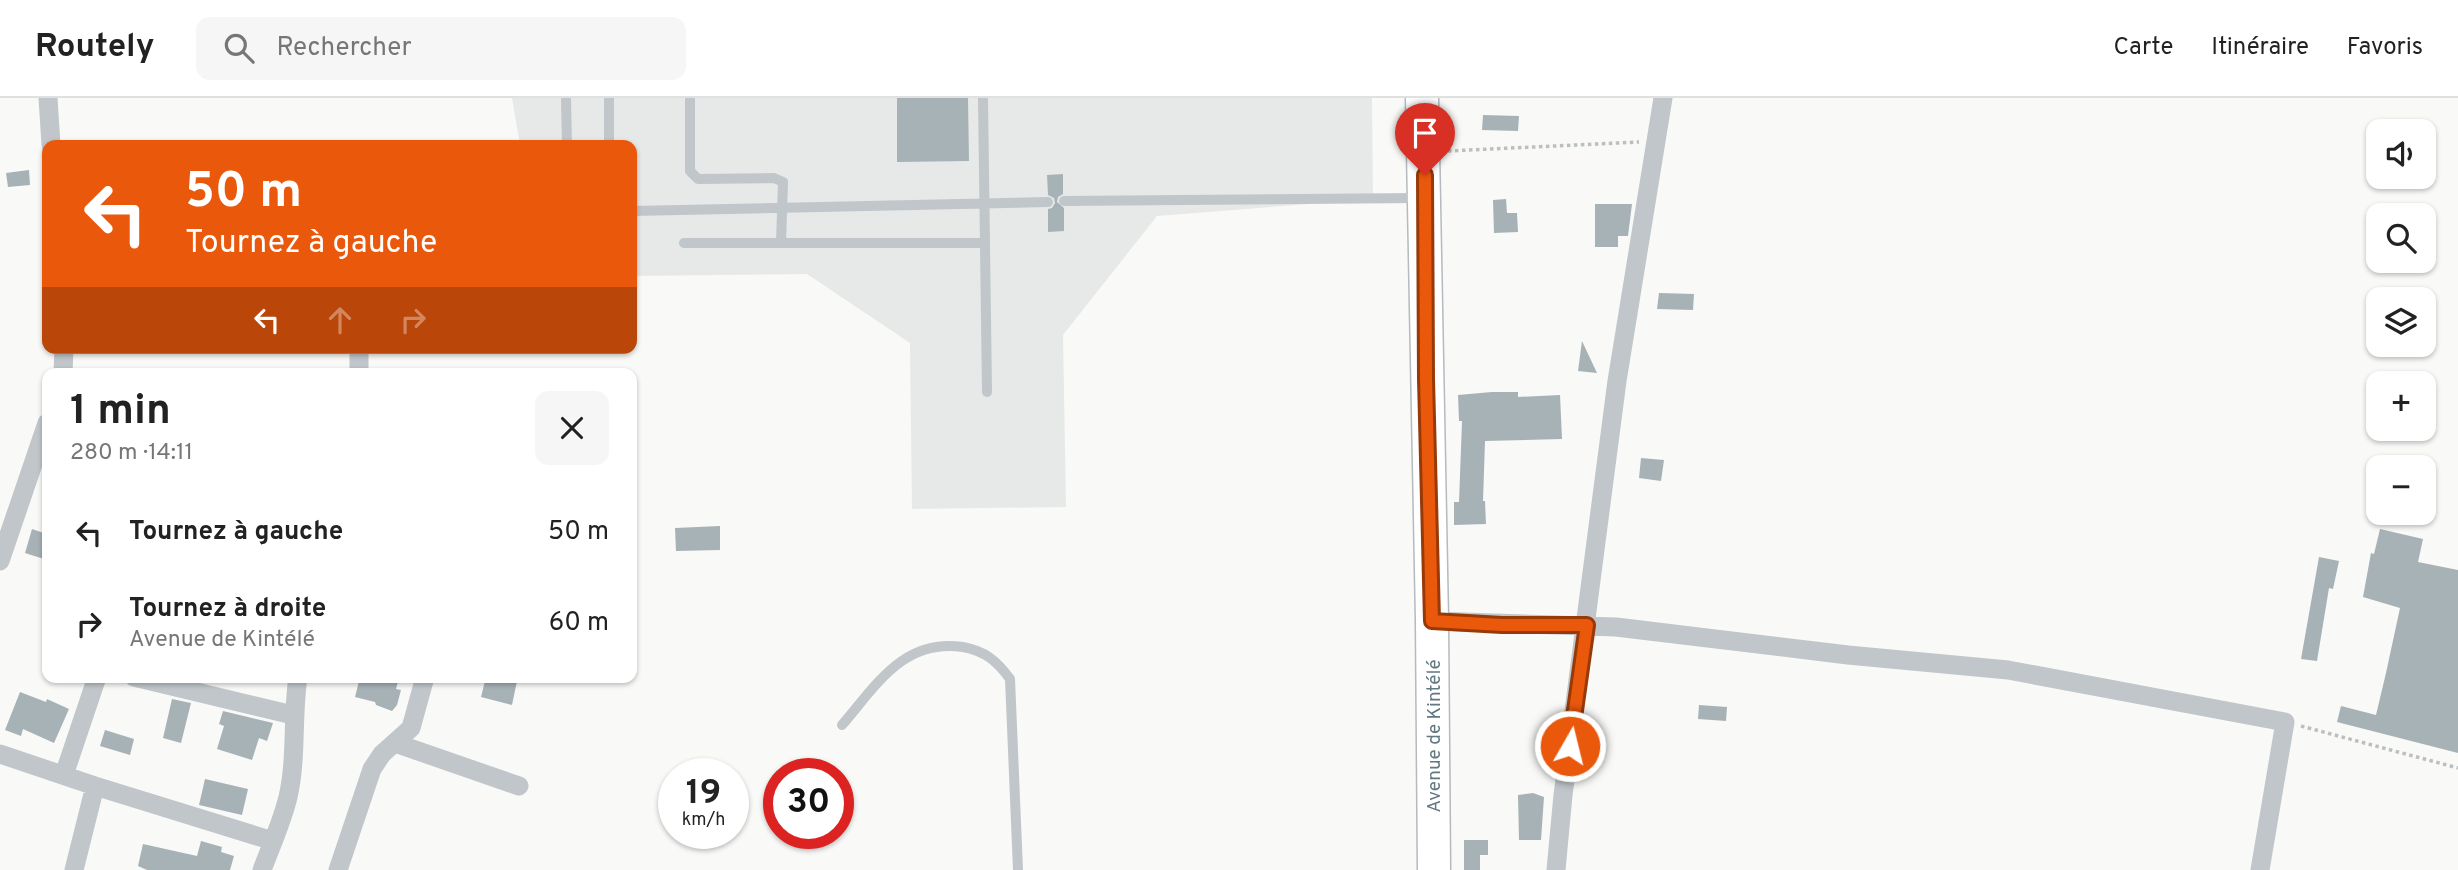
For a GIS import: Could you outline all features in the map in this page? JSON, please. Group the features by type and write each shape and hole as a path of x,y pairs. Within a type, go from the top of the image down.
{"main road":[{"name":"Avenue de Kintélé","path":"1422,98 1434,870"}],"street":[{"path":"48,98 51,140"},
{"path":"1556,870 1563,795 1617,381 1662,98"},
{"path":"0,561 42,438"},
{"path":"1432,621 1616,627 1848,655 2008,670 2285,722 2260,870"},
{"path":"64,775 95,683"},
{"path":"159,683 293,715"},
{"path":"262,870 288,797 297,683"},
{"path":"338,870 372,769 382,754 411,729 423,683"},
{"path":"395,743 520,786"},
{"path":"0,754 273,841"},
{"path":"74,870 95,786"}],"lane":[{"path":"566,98 567,140"},
{"path":"609,98 609,140"},
{"path":"690,98 690,172 698,179 706,180 774,178 783,183 781,243"},
{"path":"983,98 987,392"},
{"path":"1064,201 1425,198"},
{"path":"637,211 1048,202"},
{"path":"684,243 985,243"},
{"path":"842,725 890,670 908,655 928,646 951,645 973,649 998,662 1010,680 1018,870"}],"path":[{"path":"1424,152 1657,141"},
{"path":"2285,722 2458,768"}],"shaded area":[{"path":"512,98 1372,98 1373,199 1157,216 1063,335 1066,507 912,509 910,343 807,274 637,276 637,140 519,140"}],"building":[{"path":"897,98 968,98 969,161 897,162"},
{"path":"1483,115 1519,116 1518,131 1482,130"},
{"path":"29,170 30,185 8,187 6,173"},
{"path":"1063,174 1063,194 1058,197 1057,202 1064,208 1064,231 1048,232 1048,209 1055,203 1054,198 1048,195 1047,175"},
{"path":"1506,199 1507,213 1517,213 1518,232 1494,233 1493,200"},
{"path":"1595,204 1632,204 1628,236 1618,236 1618,247 1595,247"},
{"path":"1659,293 1694,294 1693,310 1657,309"},
{"path":"1582,341 1597,373 1578,371"},
{"path":"1518,392 1518,397 1560,395 1562,439 1485,441 1483,501 1486,524 1454,525 1454,502 1459,502 1462,421 1459,421 1458,395"},
{"path":"1641,458 1664,460 1661,481 1639,478"},
{"path":"720,526 720,550 676,551 675,528"},
{"path":"32,529 42,532 42,558 25,553"},
{"path":"2380,529 2423,539 2418,562 2458,570 2458,753 2337,722 2341,706 2376,715 2386,673 2400,608 2363,597 2371,553 2374,554"},
{"path":"2319,557 2339,561 2333,589 2329,588 2317,661 2301,659"},
{"path":"358,683 398,683 396,689 401,690 397,705 392,711 376,705 375,702 355,697"},
{"path":"484,683 517,683 512,705 481,697"},
{"path":"20,692 46,702 47,699 69,709 54,743 23,729 21,736 5,730"},
{"path":"172,699 191,703 181,743 163,738"},
{"path":"1699,705 1727,707 1726,721 1698,719"},
{"path":"223,711 273,723 267,741 259,738 252,760 217,749 224,726 219,724"},
{"path":"105,730 134,739 130,755 100,746"},
{"path":"205,779 248,789 242,815 199,805"},
{"path":"1533,793 1544,797 1541,840 1519,840 1518,795"},
{"path":"1464,840 1488,840 1488,855 1480,855 1480,870 1464,870"},
{"path":"201,841 222,847 221,852 234,856 230,870 147,870 138,866 143,844 197,856"}],"route":[{"path":"1425,175 1426,379 1432,621 1502,625 1587,625 1570,746"}]}
